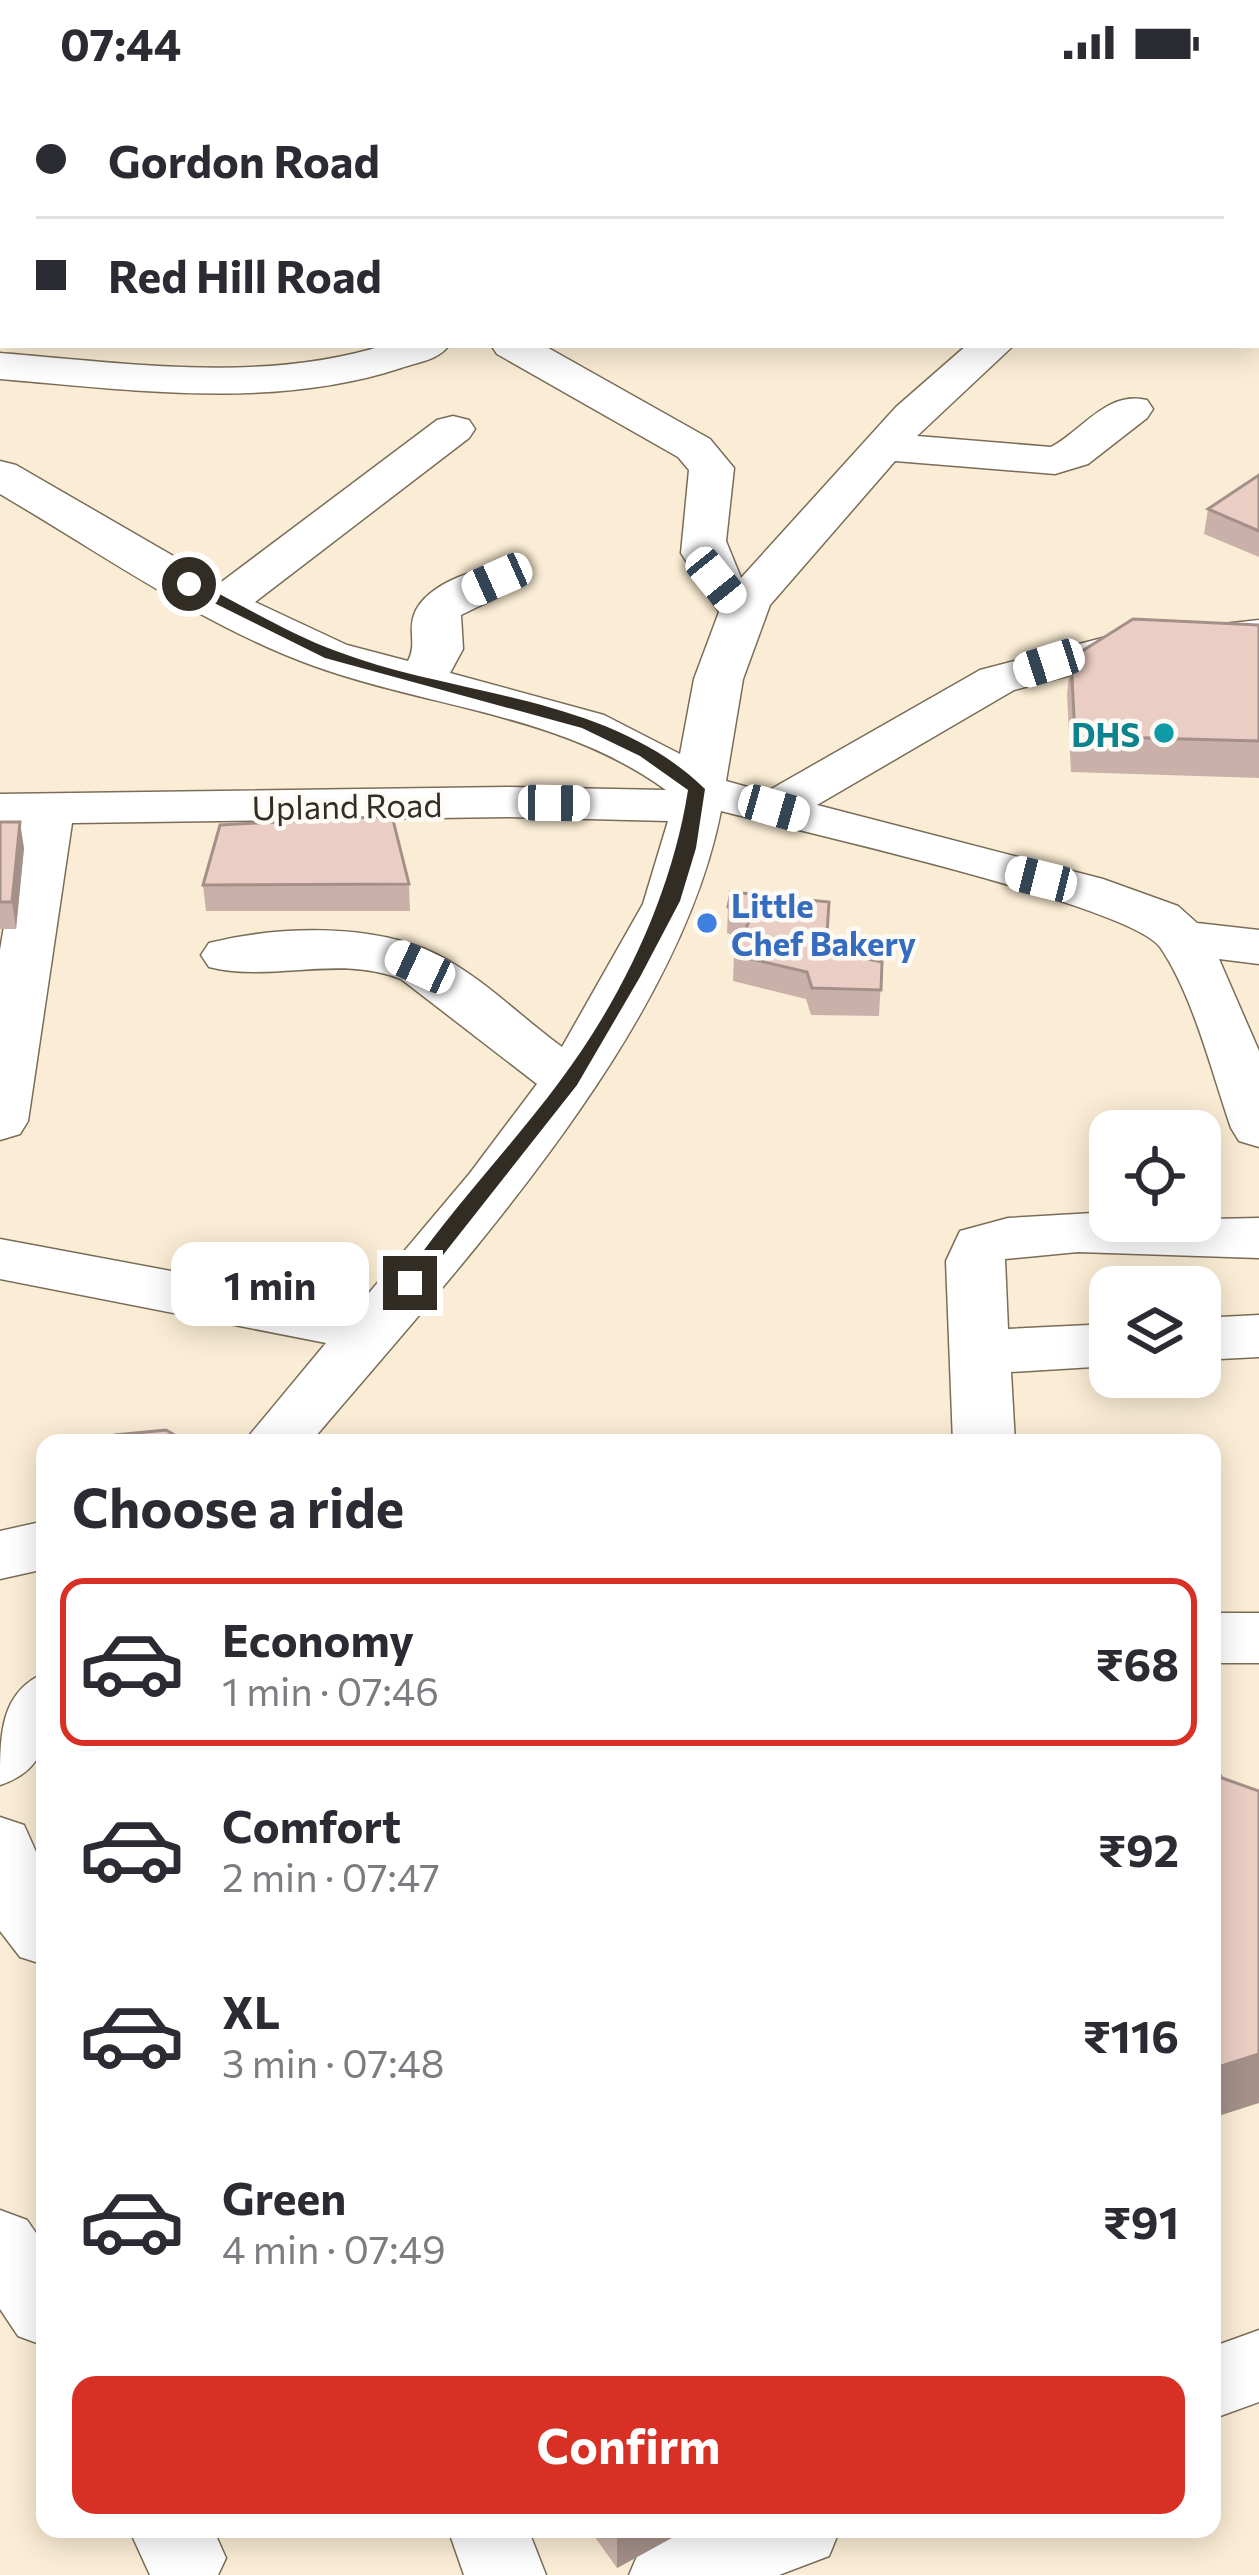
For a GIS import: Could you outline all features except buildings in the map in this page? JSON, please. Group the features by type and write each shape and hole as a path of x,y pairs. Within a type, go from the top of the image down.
{"street":[{"path":"0,367 273,377 344,369 418,348"},
{"path":"517,348 694,448 712,469 700,535 702,556 741,609"},
{"path":"282,1434 570,1081 671,901 688,848 711,704 741,609 766,570 832,507 925,402 988,348"},
{"path":"884,447 1055,461 1072,455 1132,410"},
{"path":"222,604 453,429"},
{"path":"0,475 222,604 330,655 587,725 698,783 774,808 1084,890 1159,919 1182,938 1219,1016 1259,1128"},
{"path":"421,681 439,649 434,620 441,607 497,579"},
{"path":"774,808 997,680 1106,651 1259,634"},
{"name":"Upland Road","path":"25,809 507,802 698,783"},
{"path":"0,1121 25,809"},
{"path":"1182,938 1258,947"},
{"path":"228,955 364,950 394,955 420,967 570,1081"},
{"path":"984,1434 974,1261 981,1245 1006,1236 1047,1234 1259,1238"},
{"path":"0,1259 371,1330"},
{"path":"1221,1339 1259,1336"},
{"path":"980,1352 1089,1346"},
{"path":"1221,1638 1259,1638"},
{"path":"0,1686 36,1684"},
{"path":"0,1759 36,1711"},
{"path":"0,1846 26,1913 36,1925"},
{"path":"0,2244 36,2298"},
{"path":"1221,2380 1259,2366"},
{"path":"492,2538 506,2575"},
{"path":"670,2575 775,2538"}],"place":[{"name":"DHS","path":"1164,733"},
{"name":"Little Chef Bakery","path":"707,923"}],"route":[{"path":"189,584 330,655 587,725 645,752 697,789 688,848 671,901 631,977 570,1081 410,1283"}]}
